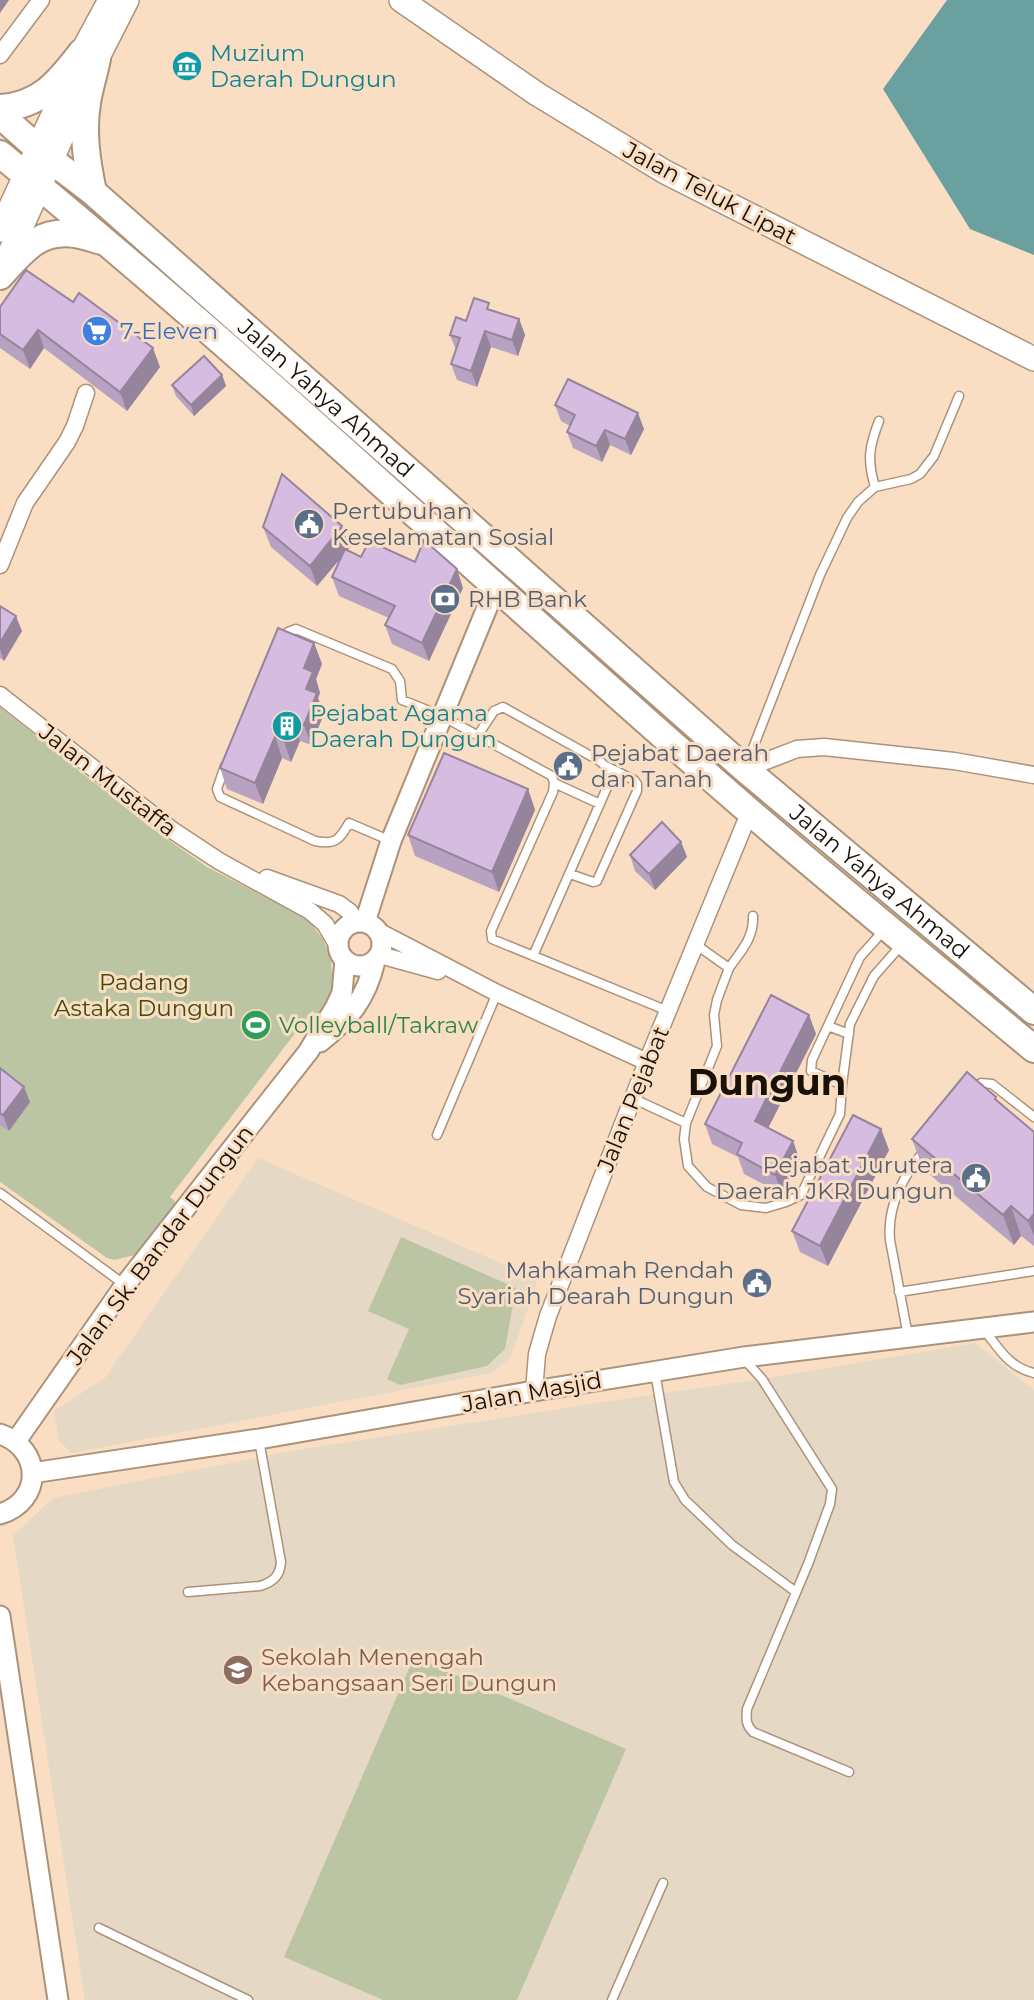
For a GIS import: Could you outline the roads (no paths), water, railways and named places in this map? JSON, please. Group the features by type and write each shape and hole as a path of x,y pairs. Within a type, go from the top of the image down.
{"main road":[{"path":"0,275 32,180 90,56 110,0"},
{"path":"0,108 15,107 41,96 90,56 127,0"},
{"name":"Jalan Teluk Lipat","path":"401,0 537,94 665,172 1034,359"},
{"path":"90,56 84,129 87,166 93,192"},
{"name":"Jalan Yahya Ahmad","path":"0,115 93,192 745,769 1034,1011"},
{"name":"Jalan Yahya Ahmad","path":"0,154 107,243 750,811 1034,1049"},
{"path":"0,230 32,180"},
{"path":"0,275 30,243 49,234 75,233 107,243"}],"street":[{"path":"0,55 41,0"},
{"path":"0,565 25,503 67,442 86,393"},
{"path":"366,925 391,841 496,586"},
{"name":"Jalan Mustaffa","path":"0,695 172,831 219,861 310,911 326,924 341,953"},
{"path":"745,769 797,748 824,747 954,761 1034,775"},
{"name":"Jalan Pejabat","path":"534,1391 541,1336 632,1098 750,811"},
{"name":"Jalan Mustaffa","path":"219,861 340,904 366,925 471,980 647,1062"},
{"path":"349,925 366,925 382,938 382,947 377,958 368,965 351,965 341,953 339,937 349,925"},
{"name":"Jalan Sk. Bandar Dungun","path":"8,1438 309,1052 342,993 341,953"},
{"name":"Jalan Mustaffa","path":"377,958 471,980"},
{"name":"Jalan Sk. Bandar Dungun","path":"309,1052 344,1023 354,1010 368,986 377,958"},
{"name":"Jalan Masjid","path":"32,1473 259,1439 744,1357 1034,1322"},
{"path":"0,1514 18,1505 29,1491 32,1473 24,1450 8,1438"},
{"path":"0,1616 58,2000"}],"lane":[{"path":"745,769 820,575 841,529 858,502 875,487 911,479 920,474 934,456 959,396"},
{"path":"875,487 869,451 879,421"},
{"path":"277,651 288,632 296,629 392,669 400,681 402,699 442,716 552,776 553,792 491,931 492,939 668,1011"},
{"path":"478,735 494,711 503,707 637,784 637,791 597,881 570,874"},
{"path":"231,753 217,789 220,797 228,802 315,842 328,844 341,838 349,822 391,841"},
{"path":"534,956 609,783 610,774 606,766"},
{"path":"554,783 600,804"},
{"path":"753,916 754,927 750,939 729,968 717,1000 714,1015 717,1045 686,1123 684,1139 688,1166 707,1187 741,1205 766,1208 801,1195 840,1114 850,1024 896,934"},
{"path":"842,1085 811,1071 812,1060 860,957 896,934"},
{"path":"695,944 729,968"},
{"path":"437,1135 497,993"},
{"path":"828,1026 849,1034"},
{"path":"967,1098 981,1083 992,1084 1033,1113"},
{"path":"632,1098 686,1123"},
{"path":"908,1336 889,1226 892,1210 905,1177 932,1141"},
{"path":"0,1193 125,1286"},
{"path":"900,1292 1034,1270"},
{"path":"983,1328 1010,1363 1034,1373"},
{"path":"744,1357 762,1379 832,1489 830,1504 747,1710 747,1726 753,1732 849,1772"},
{"path":"655,1372 674,1482 685,1500 732,1545 796,1592"},
{"path":"188,1592 260,1586 270,1583 281,1570 259,1439"},
{"path":"612,2000 663,1883"},
{"path":"99,1928 248,2000"}],"water":[{"path":"947,0 1034,0 1034,255 970,229 883,89"}],"place":[{"name":"Muzium Daerah Dungun","path":"187,66"},
{"name":"7-Eleven","path":"97,331"},
{"name":"Pertubuhan Keselamatan Sosial","path":"309,524"},
{"name":"RHB Bank","path":"445,599"},
{"name":"Pejabat Agama Daerah Dungun","path":"287,726"},
{"name":"Pejabat Daerah dan Tanah","path":"568,766"},
{"name":"Volleyball/Takraw","path":"256,1025"},
{"name":"Pejabat Jurutera Daerah JKR Dungun","path":"976,1178"},
{"name":"Mahkamah Rendah Syariah Dearah Dungun","path":"757,1283"},
{"name":"Sekolah Menengah Kebangsaan Seri Dungun","path":"238,1670"}],"district":[{"name":"Dungun","path":"767,1081"}],"park label":[{"name":"Padang Astaka Dungun","path":"144,995"}]}
